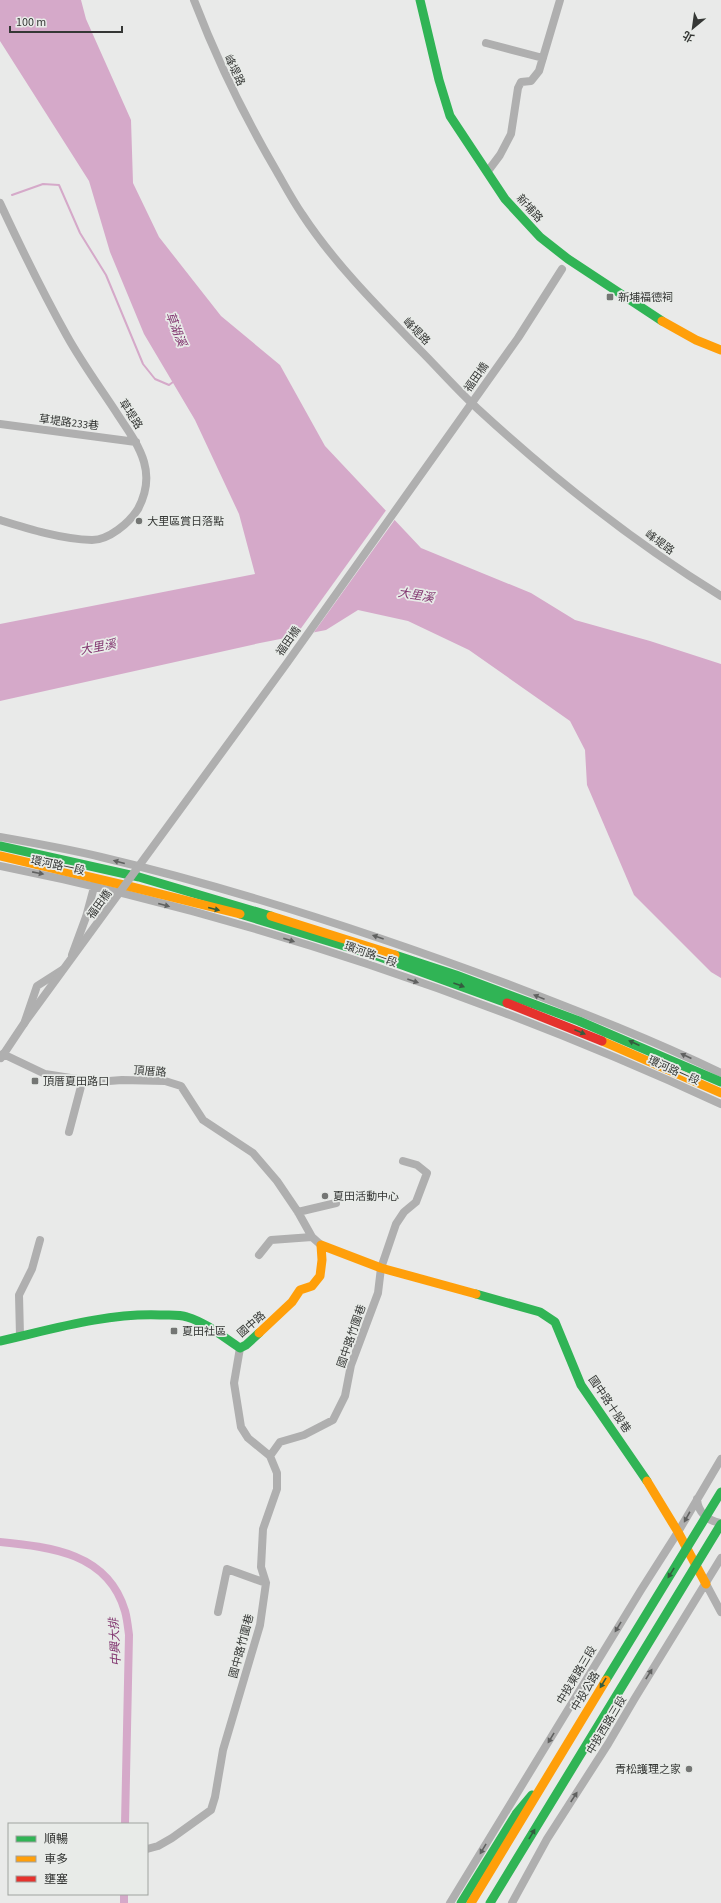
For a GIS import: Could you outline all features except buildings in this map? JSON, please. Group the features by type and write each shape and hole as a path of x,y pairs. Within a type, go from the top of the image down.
{"street":[{"name":"峰堤路","path":"194,0 212,48 248,123 301,214 349,274 392,322 473,404 528,453 593,507 668,561 721,596"},
{"name":"新埔路","path":"420,0 427,36 450,116 488,171 505,199 540,237 568,259 667,324 696,340 721,350"},
{"path":"488,171 500,155 511,134 518,88 521,82 531,81 539,71 560,0"},
{"path":"486,43 543,58"},
{"name":"草堤路","path":"0,204 30,268 68,337 136,442 147,472 147,488 144,498 131,518 111,534 92,540 48,534 0,520"},
{"name":"福田橋","path":"1,1056 96,928 518,338 568,259"},
{"name":"草堤路233巷","path":"0,424 136,442"},
{"name":"環河路一段","path":"0,837 101,857 226,890 372,936 460,966 548,1000 666,1047 721,1072"},
{"name":"環河路一段","path":"0,846 99,867 192,892 340,936 456,975 579,1021 721,1082"},
{"name":"環河路一段","path":"0,856 95,881 263,921 364,952 548,1019 721,1093"},
{"path":"25,1023 26,1014 36,986 63,970 74,952 101,857"},
{"name":"環河路一段","path":"0,866 95,881 272,934 518,1018 653,1073 721,1104"},
{"name":"頂厝路","path":"1,1056 45,1074 96,1082 122,1080 165,1081 181,1086 203,1120 254,1153 277,1181 298,1212 312,1237 321,1245"},
{"path":"69,1132 83,1079"},
{"name":"國中路竹圍巷","path":"148,1849 163,1843 211,1810 215,1797 223,1750 260,1625 266,1583 261,1567 263,1528 277,1489 277,1474 270,1456 280,1442 304,1435 333,1420 345,1396 351,1365 378,1293 381,1268 396,1224 404,1212 416,1202 427,1173 417,1165 403,1161"},
{"path":"298,1212 336,1203"},
{"path":"259,1255 272,1240 312,1237"},
{"path":"20,1336 19,1295 32,1269 40,1240"},
{"path":"321,1245 381,1268"},
{"name":"國中路","path":"0,1340 96,1320 132,1315 158,1314 187,1317 205,1325 240,1348 251,1341 292,1302 300,1290 312,1286 320,1276 322,1260 321,1245"},
{"name":"國中路十股巷","path":"381,1268 540,1312 555,1322 581,1385 651,1486 678,1532 721,1612"},
{"path":"240,1348 234,1383 241,1427 248,1438 270,1456"},
{"name":"中投東路三段","path":"450,1903 678,1532 721,1459"},
{"name":"中投公路","path":"471,1903 721,1492"},
{"path":"490,1903 721,1524 708,1519 701,1512 697,1499"},
{"name":"中投西路三段","path":"512,1903 547,1839 608,1744 721,1558"},
{"path":"218,1612 227,1568 266,1583"},
{"path":"461,1903 516,1814 549,1775"}],"water":[{"path":"0,0 81,0 86,19 131,120 133,183 159,237 221,316 280,365 325,446 421,548 531,593 575,620 650,641 721,664 721,978 711,972 634,895 587,785 585,750 570,721 469,650 408,621 358,610 326,630 260,643 0,701 0,624 255,574 239,514 195,420 144,334 110,252 89,181 0,41"}],"pier":[{"path":"387,509 396,518 312,635 294,638"}],"waterway":[{"path":"12,195 43,184 59,185 80,233 106,275 143,364 155,379 169,385 173,382"},
{"name":"中興大排","path":"0,1542 39,1547 75,1557 91,1565 105,1576 117,1592 125,1611 129,1635 125,1823"},
{"name":"中興大排","path":"124,1895 124,1903"}],"traffic: fast":[{"path":"420,0 439,80 450,116 505,199 540,237 568,259 662,321"},
{"path":"0,846 139,877 271,916"},
{"path":"240,914 380,957 507,1003"},
{"path":"395,955 456,975 579,1021 721,1082"},
{"path":"476,1294 540,1312 555,1322 581,1385 647,1481"},
{"path":"0,1341 100,1319 140,1315 181,1315 208,1327 240,1348 246,1345 259,1333"},
{"path":"606,1680 721,1492"},
{"path":"490,1903 721,1524"},
{"path":"461,1903 516,1814 532,1795"}],"traffic: slow":[{"path":"662,321 696,340 721,350"},
{"path":"0,856 240,914"},
{"path":"271,916 395,955"},
{"path":"602,1041 721,1093"},
{"path":"259,1333 292,1302 300,1290 312,1286 320,1276 322,1260 321,1245 381,1268 476,1294"},
{"path":"647,1481 678,1532 706,1584"},
{"path":"471,1903 606,1680"}],"traffic: jam":[{"path":"507,1003 602,1041"}],"place":[{"name":"新埔福德祠","path":"610,297"},
{"name":"大里區賞日落點","path":"139,521"},
{"name":"頂厝夏田路口","path":"35,1081"},
{"name":"夏田活動中心","path":"325,1196"},
{"name":"夏田社區","path":"174,1331"},
{"name":"青松護理之家","path":"689,1769"}],"water label":[{"name":"草湖溪","path":"176,329"},
{"name":"大里溪","path":"416,595"},
{"name":"大里溪","path":"98,647"}]}
